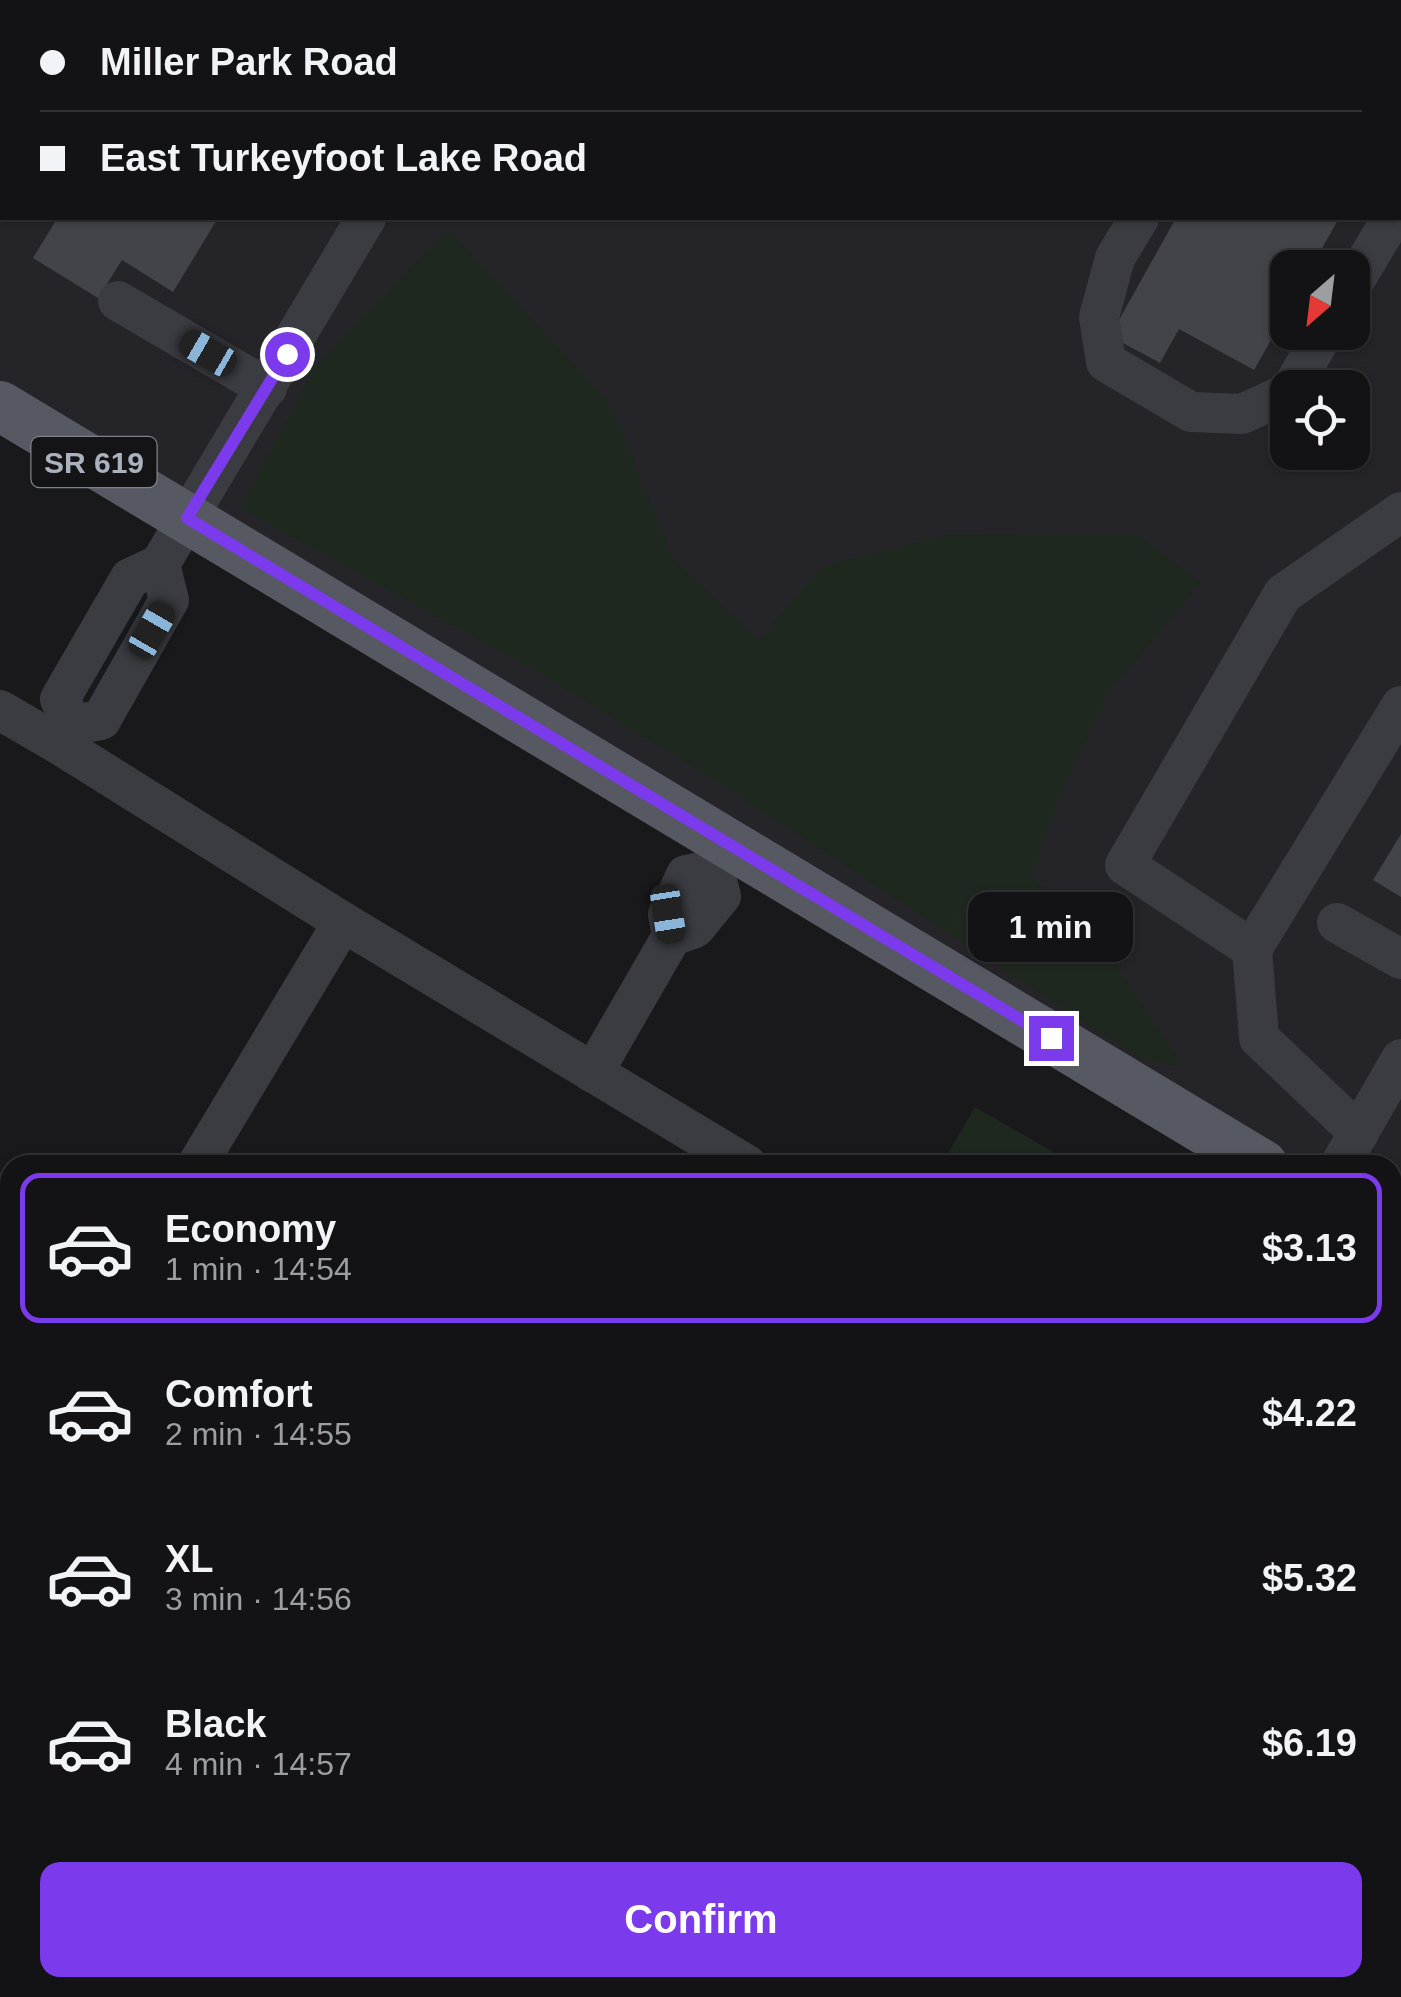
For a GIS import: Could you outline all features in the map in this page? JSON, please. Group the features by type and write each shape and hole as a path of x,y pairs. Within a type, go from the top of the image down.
{"main road":[{"name":"SR 619","path":"0,406 187,518 722,857 1245,1155"}],"street":[{"path":"66,735 60,699 130,578 160,564 365,220"},
{"path":"1138,220 1115,258 1099,317 1106,362 1191,412 1242,414 1270,400"},
{"path":"1370,254 1391,220"},
{"path":"118,300 267,388"},
{"path":"1252,950 1124,865 1283,594 1401,512"},
{"path":"1401,706 1252,950 1259,1038 1349,1149 1401,1059"},
{"path":"0,710 66,735 343,922 729,1155"},
{"path":"593,1073 672,936 668,914 686,875 722,857"},
{"path":"203,1155 343,922"},
{"path":"1337,923 1401,959"}],"shaded area":[{"path":"0,220 1401,220 1401,1155 1246,1155 0,406"},
{"path":"448,229 611,404 673,559 759,640 822,566 949,535 1133,532 1201,582 1110,691 1059,797 1032,877 1121,972 1183,1067 1139,1058 710,777 541,674 240,508 315,367"},
{"path":"975,1107 1059,1155 947,1155"}],"building":[{"path":"52,220 217,220 173,292 122,260 98,298 33,258 55,222"},
{"path":"1175,220 1338,220 1321,250 1270,250 1270,342 1254,370 1179,329 1160,363 1110,336"},
{"path":"1401,834 1401,897 1373,880"}],"route":[{"path":"287,354 187,518 1051,1038"}]}
